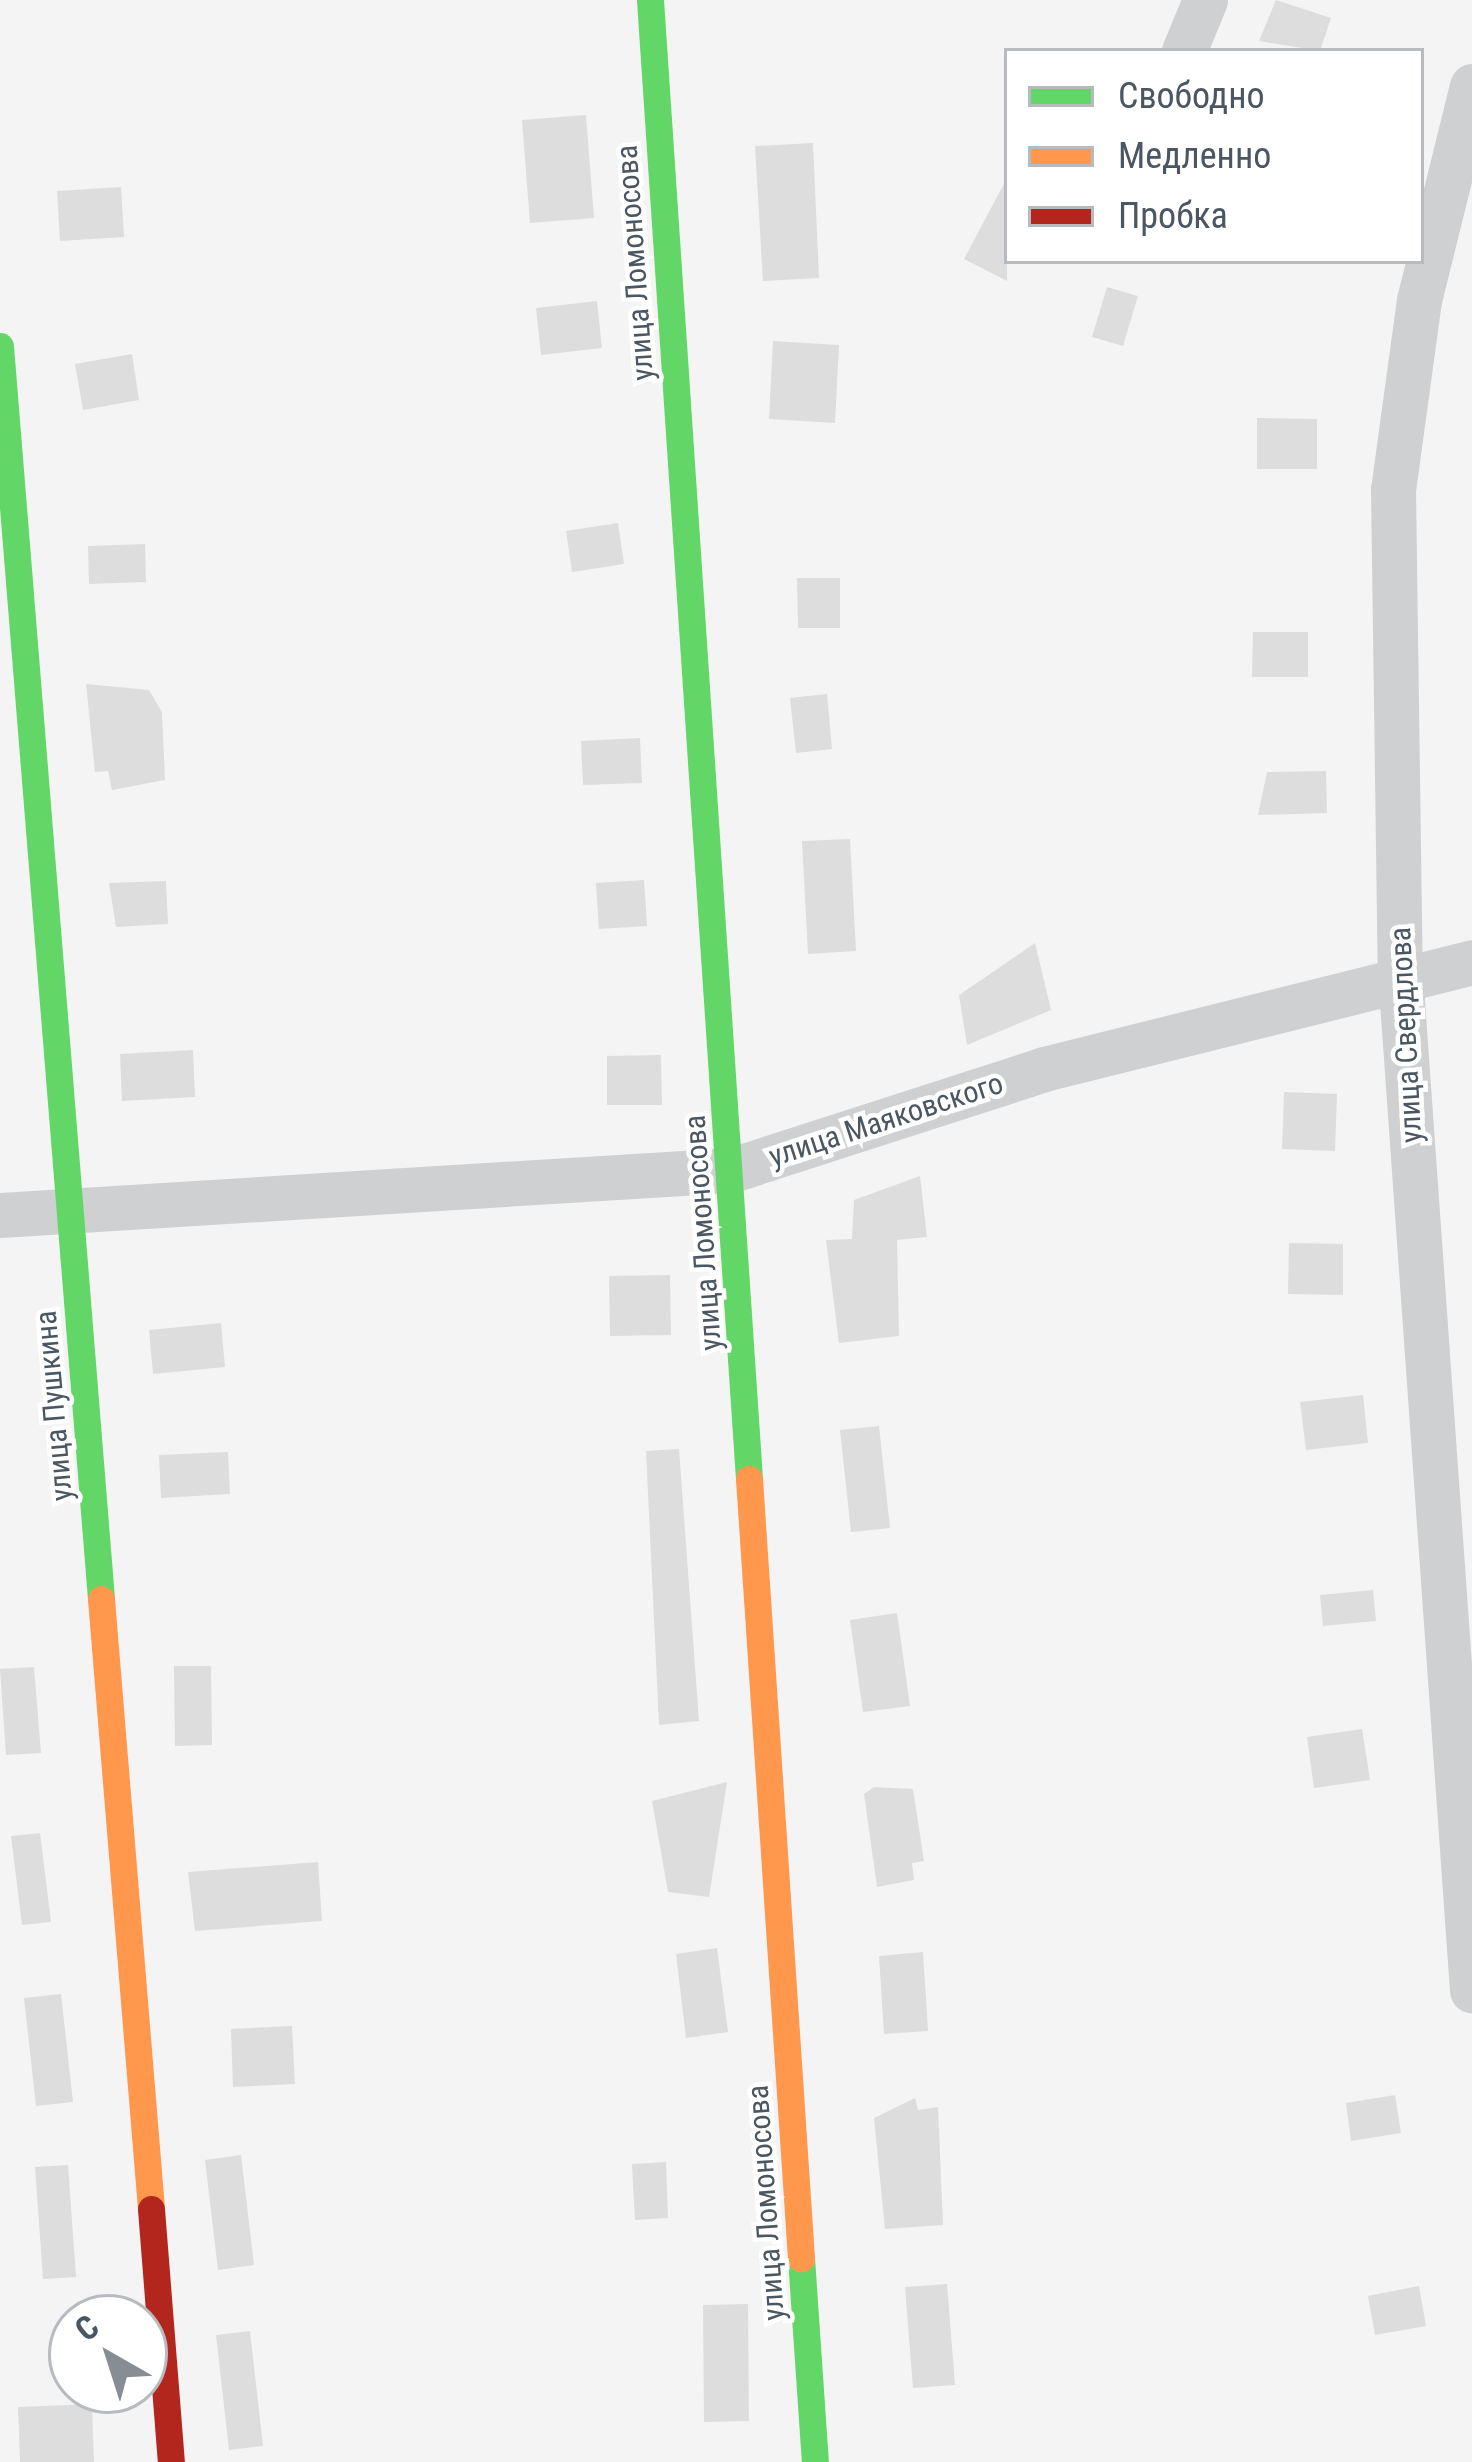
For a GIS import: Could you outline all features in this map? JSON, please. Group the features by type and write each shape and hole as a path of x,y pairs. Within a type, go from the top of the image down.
{"street":[{"name":"улица Ломоносова","path":"650,0 815,2462"},
{"path":"1185,48 1205,0"},
{"name":"улица Свердлова","path":"1472,86 1419,300 1393,489 1400,973 1472,1990"},
{"name":"улица Пушкина","path":"0,346 171,2462"},
{"name":"улица Маяковского","path":"0,1215 732,1171 1044,1069 1400,973 1472,962"}],"building":[{"path":"1276,0 1331,18 1321,48 1259,41"},
{"path":"586,115 594,218 530,223 522,120"},
{"path":"813,143 819,278 763,281 755,146"},
{"path":"1004,184 1007,281 964,259"},
{"path":"121,187 124,237 60,241 57,191"},
{"path":"1107,287 1138,296 1123,346 1092,337"},
{"path":"597,301 602,348 541,355 536,308"},
{"path":"773,341 839,345 835,423 769,419"},
{"path":"132,354 139,400 83,410 75,364"},
{"path":"1257,418 1317,419 1317,469 1257,469"},
{"path":"618,523 624,564 572,572 566,531"},
{"path":"145,544 146,582 89,584 88,546"},
{"path":"797,578 840,578 840,628 798,628"},
{"path":"1253,632 1308,632 1308,677 1252,677"},
{"path":"86,684 149,690 162,712 165,780 112,790 108,771 95,772"},
{"path":"827,694 832,749 796,753 790,698"},
{"path":"640,738 642,783 583,785 581,741"},
{"path":"1326,771 1327,813 1258,815 1267,772"},
{"path":"850,839 856,951 808,954 802,841"},
{"path":"644,880 647,926 599,929 596,883"},
{"path":"166,881 168,924 116,927 109,883"},
{"path":"1035,943 1051,1010 967,1045 959,995"},
{"path":"193,1050 195,1097 122,1101 120,1054"},
{"path":"661,1055 662,1105 607,1105 607,1056"},
{"path":"1284,1092 1337,1094 1335,1151 1282,1149"},
{"path":"920,1176 927,1237 897,1240 899,1336 839,1343 826,1240 852,1239 854,1200"},
{"path":"1289,1243 1343,1244 1343,1295 1288,1294"},
{"path":"670,1275 671,1335 610,1336 609,1276"},
{"path":"221,1323 225,1367 153,1374 149,1330"},
{"path":"1363,1395 1368,1443 1306,1450 1300,1402"},
{"path":"879,1426 890,1528 851,1532 840,1430"},
{"path":"679,1449 699,1721 659,1725 646,1451"},
{"path":"228,1452 230,1494 161,1498 159,1455"},
{"path":"1373,1590 1376,1621 1323,1626 1320,1595"},
{"path":"897,1613 910,1706 863,1712 850,1620"},
{"path":"174,1666 211,1666 212,1745 175,1746"},
{"path":"34,1667 41,1753 6,1755 0,1669"},
{"path":"1362,1729 1370,1780 1314,1788 1307,1737"},
{"path":"727,1782 709,1897 668,1892 652,1801"},
{"path":"874,1787 913,1789 924,1861 912,1863 914,1880 877,1887 864,1794"},
{"path":"40,1833 51,1922 22,1925 11,1836"},
{"path":"318,1862 322,1921 195,1931 188,1872"},
{"path":"717,1948 728,2032 686,2038 676,1954"},
{"path":"923,1952 928,2031 884,2034 879,1956"},
{"path":"61,1994 73,2102 36,2106 24,1998"},
{"path":"292,2026 295,2084 233,2087 231,2029"},
{"path":"1395,2095 1401,2133 1351,2141 1346,2103"},
{"path":"915,2098 918,2110 938,2107 943,2225 885,2229 874,2118"},
{"path":"241,2155 254,2265 218,2270 205,2160"},
{"path":"666,2162 668,2218 635,2220 632,2164"},
{"path":"68,2165 76,2277 43,2279 35,2167"},
{"path":"947,2284 955,2385 913,2388 905,2287"},
{"path":"1419,2286 1426,2326 1375,2335 1368,2296"},
{"path":"748,2304 749,2421 704,2422 703,2305"},
{"path":"250,2331 263,2446 229,2450 216,2335"},
{"path":"48,2406 48,2414 92,2414 94,2462 20,2462 18,2407"}],"traffic: fast":[{"path":"650,0 749,1479"},
{"path":"0,346 101,1599"},
{"path":"801,2258 815,2462"}],"traffic: slow":[{"path":"749,1479 801,2258"},
{"path":"101,1599 151,2209"}],"traffic: jam":[{"path":"151,2209 171,2462"}]}
